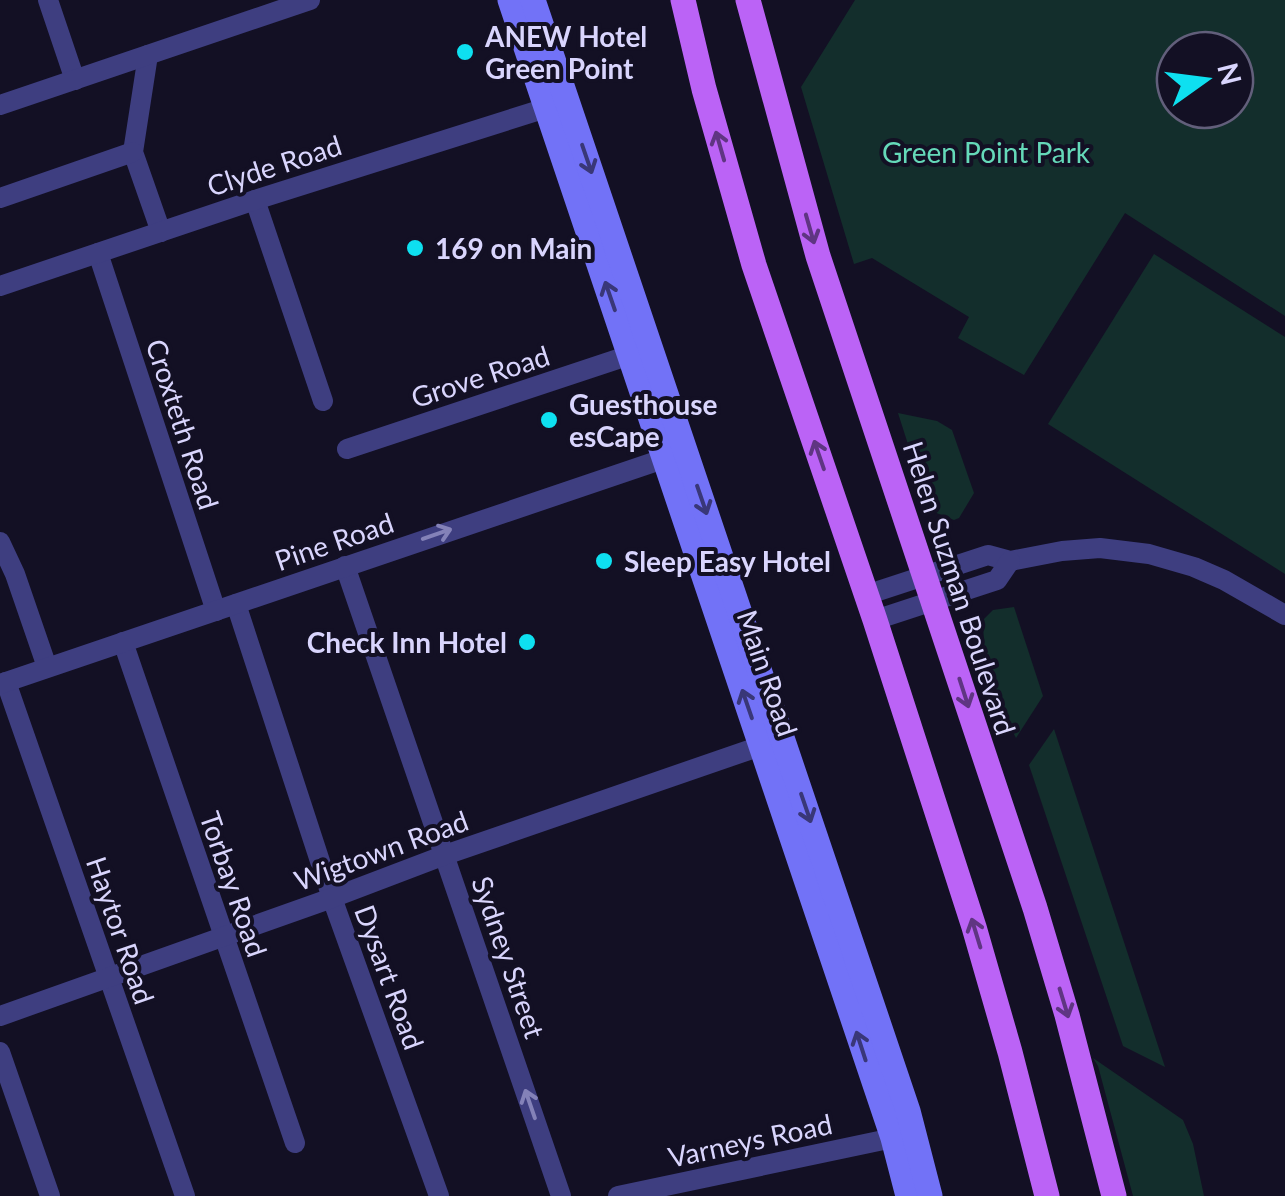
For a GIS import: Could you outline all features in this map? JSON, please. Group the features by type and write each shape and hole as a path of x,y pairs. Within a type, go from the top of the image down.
{"main road":[{"name":"Main Road","path":"510,0 557,105 772,742 908,1196"},
{"name":"Main Road","path":"533,0 557,105 630,355 676,454"},
{"path":"683,0 754,265 992,985 1047,1196"},
{"name":"Helen Suzman Boulevard","path":"748,0 818,256 1068,1015 1114,1196"},
{"name":"Main Road","path":"772,742 908,1111 930,1196"}],"street":[{"path":"48,0 75,80"},
{"path":"239,0 246,22"},
{"path":"0,106 310,0"},
{"path":"148,55 133,152 160,232"},
{"name":"Clyde Road","path":"0,286 557,105"},
{"path":"0,198 133,152"},
{"path":"255,200 323,402"},
{"name":"Croxteth Road","path":"98,254 226,608"},
{"name":"Grove Road","path":"347,450 630,355"},
{"name":"Pine Road","path":"3,683 676,454"},
{"path":"0,542 47,667"},
{"path":"870,608 929,589 988,555 1010,560 1100,548 1149,554 1194,567 1285,615"},
{"name":"Sydney Street","path":"345,566 561,1196"},
{"name":"Dysart Road","path":"226,608 438,1196"},
{"name":"Torbay Road","path":"123,642 295,1144"},
{"name":"Haytor Road","path":"3,683 184,1196"},
{"name":"Wigtown Road","path":"0,1016 772,742"},
{"path":"0,1052 50,1196"},
{"name":"Varneys Road","path":"618,1196 893,1138"}],"green space":[{"name":"Green Point Park","path":"855,0 1285,0 1285,316 1125,213 1024,375 958,338 969,317 872,258 854,264 801,87"},
{"path":"1154,254 1285,337 1285,574 1048,424"},
{"path":"898,413 937,421 952,430 974,493 959,518 954,520 929,510"},
{"path":"1014,607 1043,696 1016,738 985,669 983,620 993,610"},
{"path":"1054,729 1165,1067 1123,1046 1029,765"},
{"path":"1093,1058 1183,1120 1193,1144 1204,1196 1133,1196"}],"place":[{"name":"ANEW Hotel Green Point","path":"465,52"},
{"name":"169 on Main","path":"415,248"},
{"name":"Guesthouse esCape","path":"549,420"},
{"name":"Sleep Easy Hotel","path":"604,561"},
{"name":"Check Inn Hotel","path":"527,642"}]}
